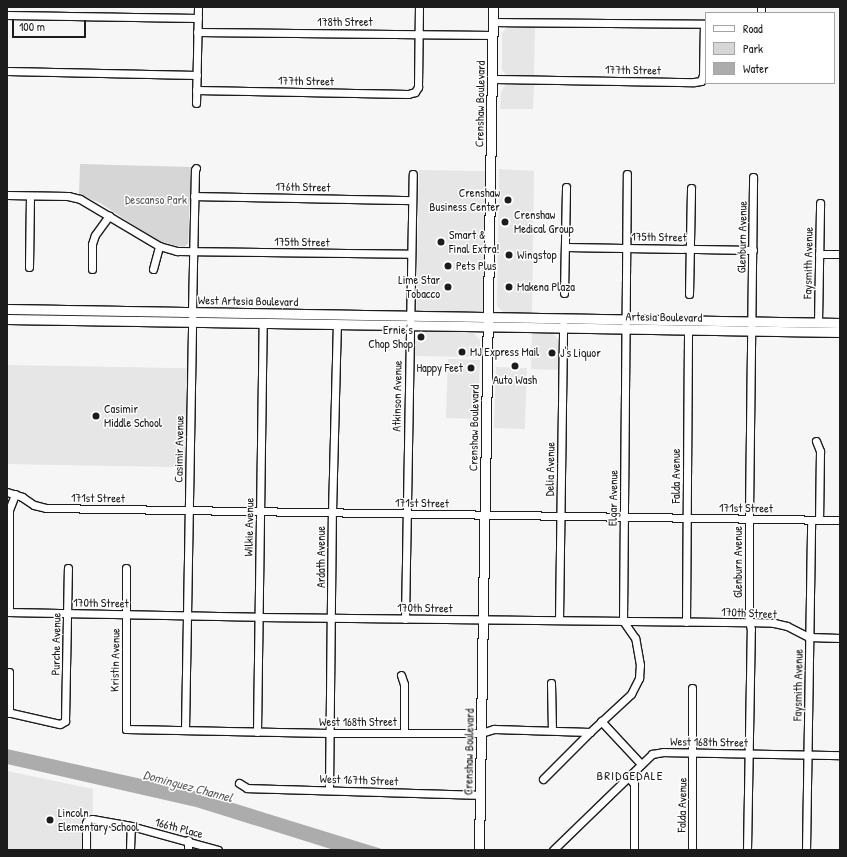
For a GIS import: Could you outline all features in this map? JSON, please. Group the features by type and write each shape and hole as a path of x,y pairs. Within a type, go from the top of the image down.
{"main road":[{"name":"Crenshaw Boulevard","path":"479,850 493,7"},
{"name":"West Artesia Boulevard","path":"7,309 488,317"},
{"name":"Artesia Boulevard","path":"488,317 563,323 751,326 840,332"},
{"name":"West Artesia Boulevard","path":"7,319 488,327"},
{"name":"Artesia Boulevard","path":"488,327 563,323"},
{"name":"Artesia Boulevard","path":"626,324 688,330 840,323"}],"street":[{"path":"196,103 198,7"},
{"path":"419,7 419,34"},
{"path":"7,15 198,18"},
{"path":"493,22 705,24"},
{"name":"177th Street","path":"492,78 694,82 701,80 704,75 705,24"},
{"name":"178th Street","path":"197,32 493,35"},
{"name":"177th Street","path":"196,90 408,94 415,92 418,87 419,34"},
{"path":"7,71 197,74"},
{"name":"Casimir Avenue","path":"185,730 194,196 196,168"},
{"name":"Atkinson Avenue","path":"405,619 413,174"},
{"name":"Elgar Avenue","path":"623,621 627,174"},
{"name":"Glenburn Avenue","path":"748,850 748,754 751,629 749,622 749,519 753,177"},
{"path":"564,293 566,187"},
{"path":"689,294 691,188"},
{"name":"175th Street","path":"7,195 68,196 80,199 159,246 178,251 412,254"},
{"path":"29,267 30,196"},
{"name":"176th Street","path":"194,196 412,200"},
{"name":"Faysmith Avenue","path":"818,323 820,203"},
{"path":"92,269 92,244 95,235 109,216"},
{"path":"153,268 159,246"},
{"name":"175th Street","path":"565,247 753,250"},
{"path":"819,254 840,254"},
{"name":"Wilkie Avenue","path":"257,732 263,323"},
{"name":"Delia Avenue","path":"559,620 563,323"},
{"name":"Ardath Avenue","path":"329,790 332,512 337,324"},
{"name":"Falda Avenue","path":"686,622 688,330"},
{"path":"816,441 820,451 819,520"},
{"name":"171st Street","path":"7,492 15,494 34,505 46,508 840,520"},
{"path":"8,612 10,510 15,494"},
{"name":"Faysmith Avenue","path":"806,850 811,520"},
{"name":"Purche Avenue","path":"8,712 60,724 65,720 68,568"},
{"name":"Kristin Avenue","path":"126,568 126,729"},
{"name":"170th Street","path":"8,612 405,619 749,622 774,623 787,626 809,637 840,638"},
{"path":"543,779 601,721 631,694 639,678 640,665 635,638 623,621"},
{"path":"8,712 9,672"},
{"path":"401,675 404,684 404,733"},
{"path":"551,683 552,729"},
{"name":"Falda Avenue","path":"692,688 694,753 692,850"},
{"path":"601,721 641,764"},
{"name":"West 168th Street","path":"126,729 329,733 481,733 494,729 552,729 590,732"},
{"name":"West 168th Street","path":"555,849 652,754 663,752 840,755"},
{"path":"628,777 634,784 634,850"},
{"name":"West 167th Street","path":"239,783 247,788 480,795"},
{"name":"166th Place","path":"86,850 87,821 92,820 131,826 188,840 218,850"},
{"path":"130,850 131,826"},
{"path":"188,840 188,850"}],"shaded area":[{"path":"508,26 535,27 534,76 507,76 502,70 502,33"},
{"path":"506,84 534,84 533,109 500,109 501,92"},
{"path":"499,169 534,171 532,314 504,313 497,306"},
{"path":"419,170 488,171 485,315 416,314"},
{"path":"421,330 472,331 480,340 480,357 414,356 414,336"},
{"path":"532,332 551,332 560,341 559,370 531,369"},
{"path":"448,359 480,360 478,419 446,418"},
{"name":"Casimir Middle School","path":"7,365 188,368 186,467 7,464"},
{"path":"496,367 527,368 525,429 494,428"},
{"name":"Lincoln Elementary School","path":"7,771 93,789 92,850 7,850"}],"green space":[{"name":"Descanso Park","path":"80,164 191,167 188,244 184,247 158,241 100,203 79,194"}],"water":[{"path":"7,749 191,790 385,850 334,850 196,807 7,764"}],"place":[{"name":"Crenshaw Business Center","path":"508,200"},
{"name":"Crenshaw Medical Group","path":"505,222"},
{"name":"Smart & Final Extra!","path":"441,242"},
{"name":"Wingstop","path":"509,255"},
{"name":"Pets Plus","path":"448,266"},
{"name":"Lime Star Tobacco","path":"448,287"},
{"name":"Makena Plaza","path":"509,287"},
{"name":"Ernie’s Chop Shop","path":"421,337"},
{"name":"MJ Express Mail","path":"462,352"},
{"name":"J's Liquor","path":"552,353"},
{"name":"Auto Wash","path":"515,366"},
{"name":"Happy Feet","path":"471,368"},
{"name":"Casimir Middle School","path":"96,416"},
{"name":"Lincoln Elementary School","path":"50,820"}],"district":[{"name":"BRIDGEDALE","path":"630,775"}],"water label":[{"name":"Dominguez Channel","path":"188,786"}]}
